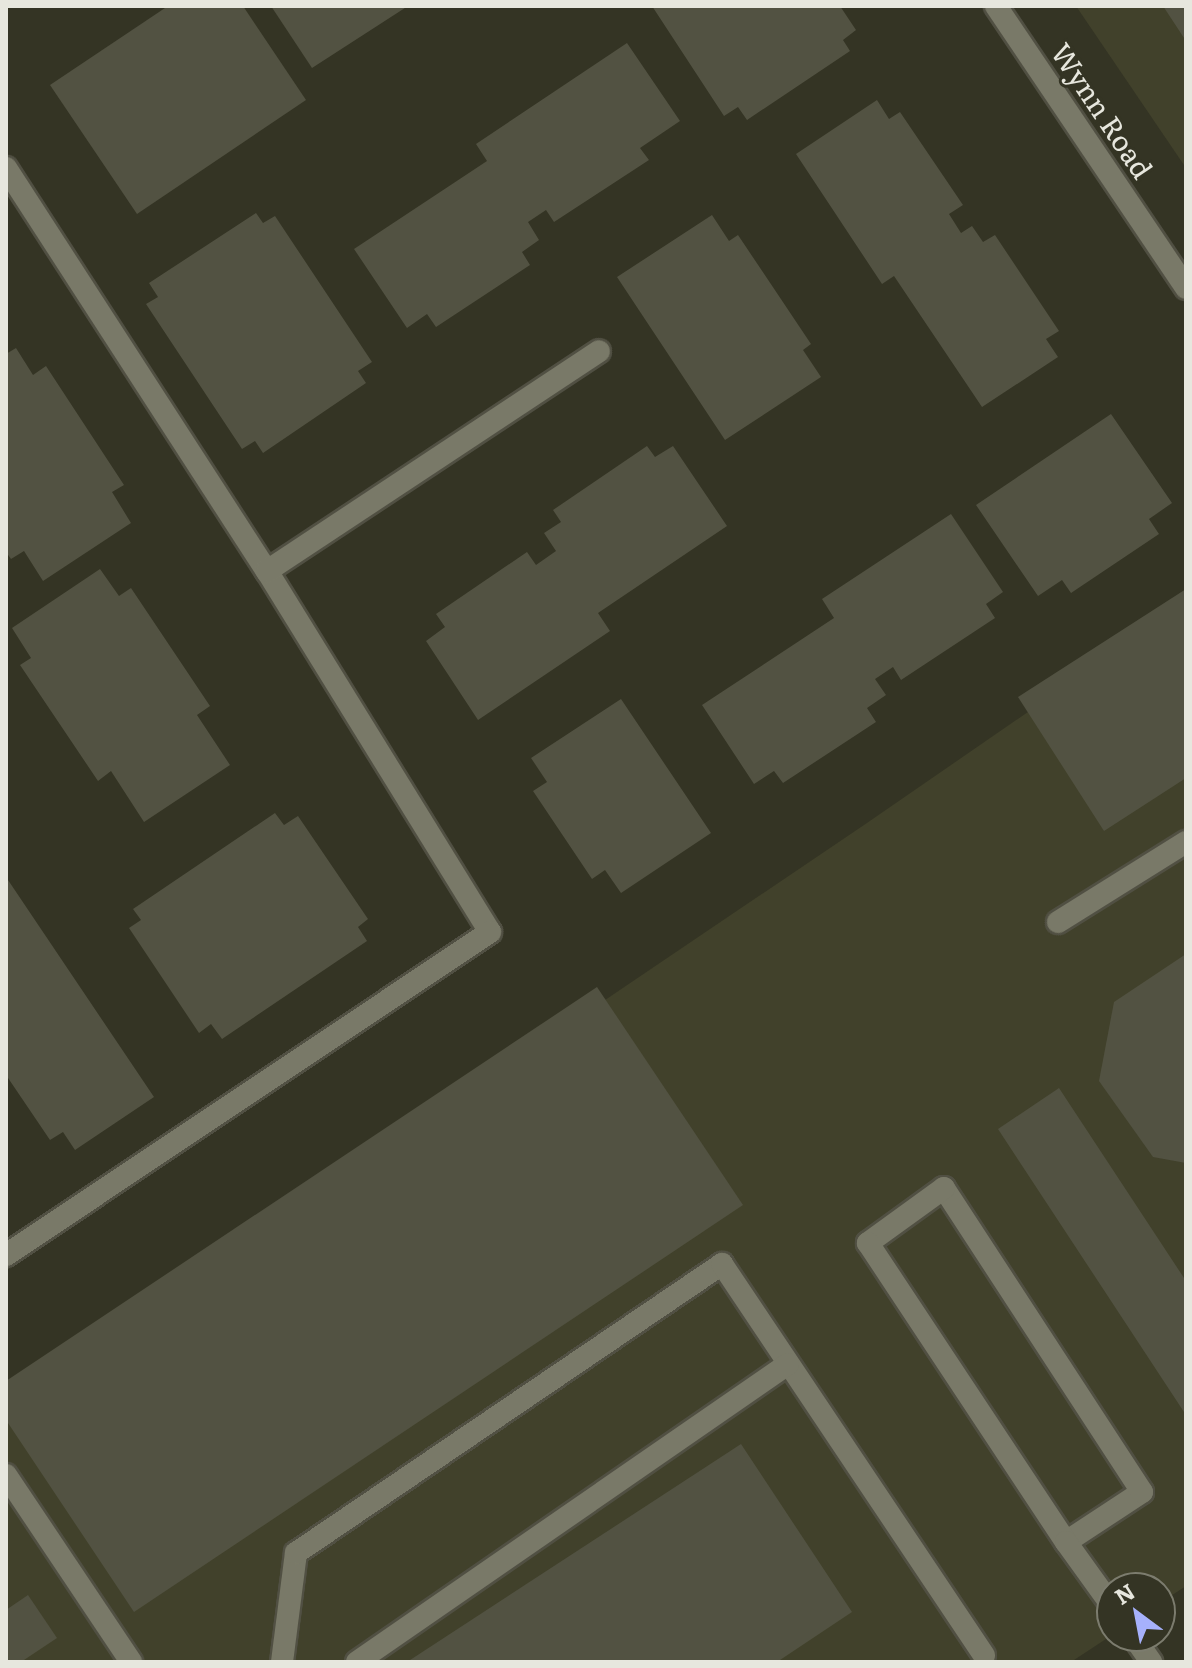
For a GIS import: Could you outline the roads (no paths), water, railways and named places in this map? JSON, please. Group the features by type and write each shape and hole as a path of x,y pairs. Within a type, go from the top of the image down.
{"street":[{"name":"Wynn Road","path":"996,6 1186,288"},
{"path":"6,168 267,571 490,932 6,1255"},
{"path":"267,571 599,351"},
{"path":"1058,922 1186,842"},
{"path":"1066,1542 1142,1492 944,1188 868,1243 1066,1542 1096,1584"},
{"path":"282,1662 296,1553 722,1264 982,1660"},
{"path":"357,1662 788,1364"},
{"path":"6,1475 131,1662"}]}
